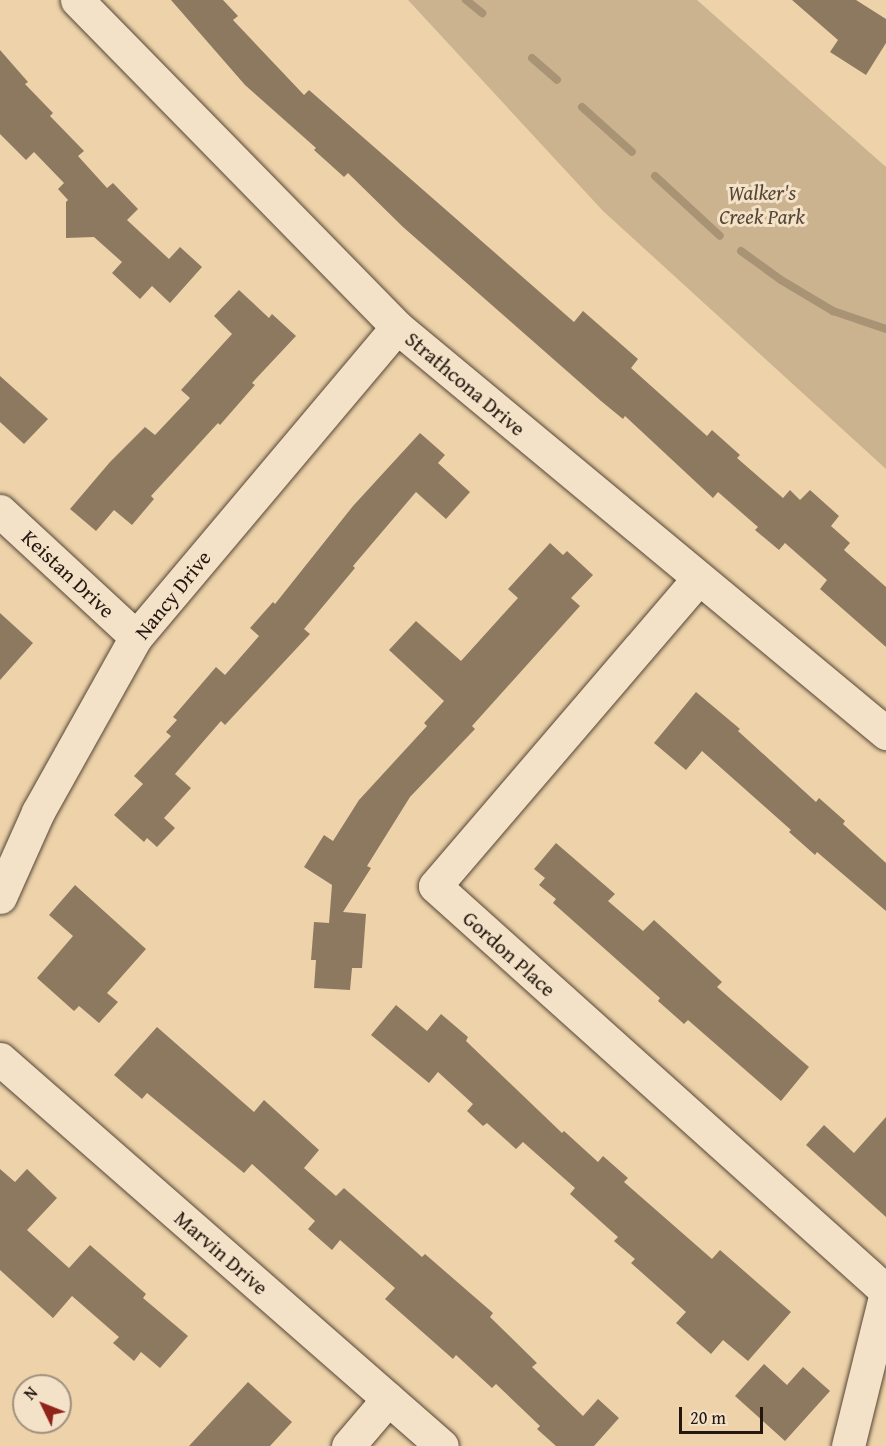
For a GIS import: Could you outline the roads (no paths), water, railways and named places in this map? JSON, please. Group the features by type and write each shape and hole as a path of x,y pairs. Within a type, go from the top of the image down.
{"street":[{"name":"Strathcona Drive","path":"77,0 397,327 886,733"},
{"name":"Nancy Drive","path":"0,897 38,812 136,637 397,327"},
{"name":"Keistan Drive","path":"0,511 136,637"},
{"name":"Gordon Place","path":"698,579 435,886 886,1292"},
{"name":"Marvin Drive","path":"0,1059 442,1446"},
{"path":"848,1446 886,1292"},
{"path":"348,1446 388,1399"}],"waterway":[{"path":"466,0 482,13"},
{"path":"532,58 557,80"},
{"path":"582,107 632,152"},
{"path":"655,176 720,236"},
{"path":"741,251 781,280 833,311 886,329"}],"park label":[{"name":"Walker's Creek Park","path":"762,205"}]}
